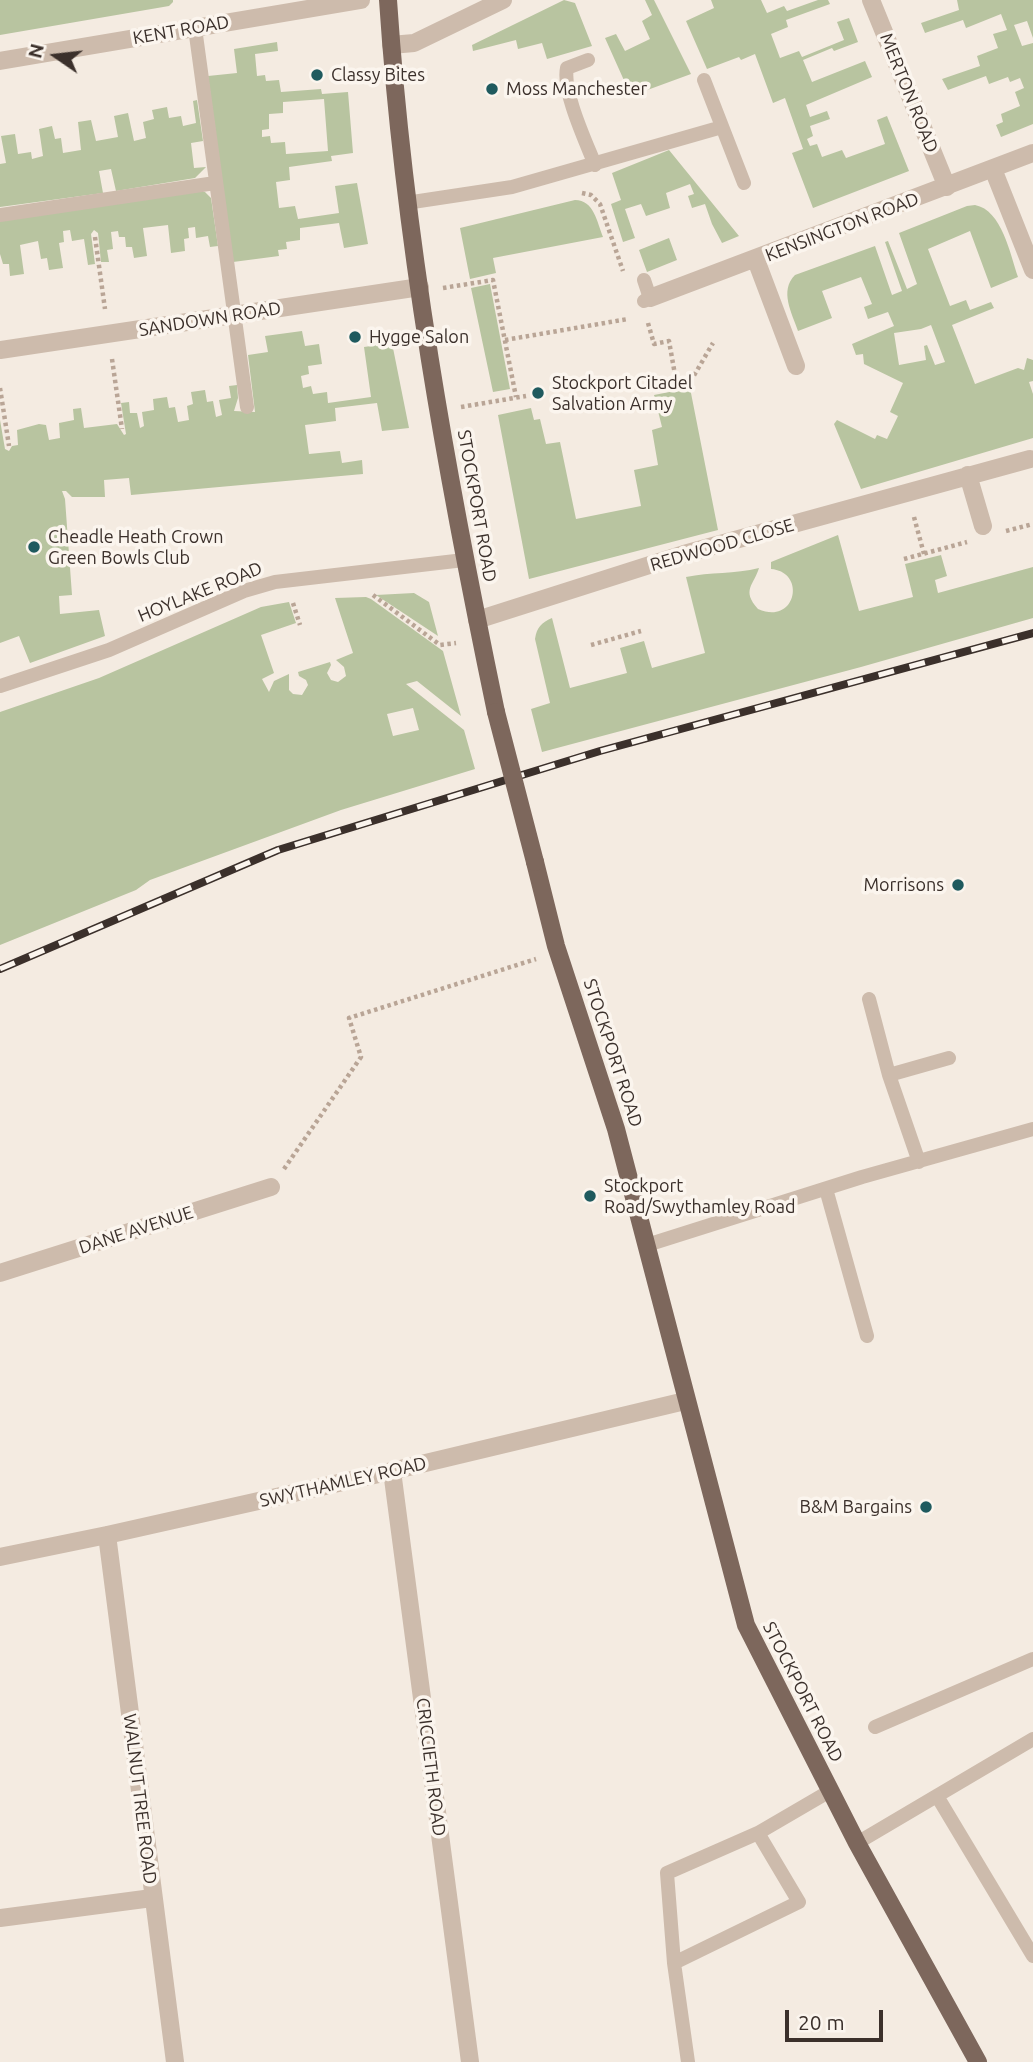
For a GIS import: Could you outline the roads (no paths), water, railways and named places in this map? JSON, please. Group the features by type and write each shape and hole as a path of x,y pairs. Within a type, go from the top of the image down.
{"main road":[{"name":"STOCKPORT ROAD","path":"388,0 406,203 464,560 496,712 558,952 616,1129 685,1401 746,1625 857,1843 978,2062"}],"street":[{"name":"KENT ROAD","path":"0,61 361,0"},
{"path":"391,45 414,43 503,0"},
{"name":"MERTON ROAD","path":"871,0 947,187"},
{"name":"KENSINGTON ROAD","path":"647,305 755,260 1033,153"},
{"path":"993,169 1033,270"},
{"path":"755,260 796,366"},
{"name":"SANDOWN ROAD","path":"0,350 420,289"},
{"name":"REDWOOD CLOSE","path":"477,620 684,554 1030,459"},
{"path":"968,475 979,533"},
{"name":"DANE AVENUE","path":"0,1273 271,1187"},
{"name":"SWYTHAMLEY ROAD","path":"0,1557 393,1471 685,1401"},
{"name":"CRICCIETH ROAD","path":"393,1471 470,2062"},
{"name":"WALNUT TREE ROAD","path":"107,1535 174,2062"},
{"path":"0,1918 152,1898"}],"lane":[{"path":"195,28 247,407"},
{"path":"589,60 567,68 566,74 572,105 595,165"},
{"path":"704,80 744,183"},
{"path":"406,203 489,184 512,187 722,127"},
{"path":"0,215 215,183"},
{"path":"644,280 647,305"},
{"name":"HOYLAKE ROAD","path":"0,686 109,650 244,591 282,580 464,560"},
{"path":"869,999 889,1074 919,1162"},
{"path":"889,1074 949,1058"},
{"path":"647,1245 826,1189 1033,1129"},
{"path":"826,1189 867,1336"},
{"path":"875,1727 1033,1659"},
{"path":"857,1843 1033,1738"},
{"path":"688,2062 674,1964 667,1873 758,1833 830,1791"},
{"path":"937,1796 1033,1956"},
{"path":"674,1964 799,1902 758,1833"}],"railway":[{"path":"0,969 278,850 600,751 1033,633"}],"place":[{"name":"Classy Bites","path":"317,75"},
{"name":"Moss Manchester","path":"492,89"},
{"name":"Hygge Salon","path":"355,337"},
{"name":"Stockport Citadel Salvation Army","path":"538,393"},
{"name":"Cheadle Heath Crown Green Bowls Club","path":"34,547"},
{"name":"Morrisons","path":"958,885"},
{"name":"Stockport Road/Swythamley Road","path":"590,1196"},
{"name":"B&M Bargains","path":"926,1507"}]}
